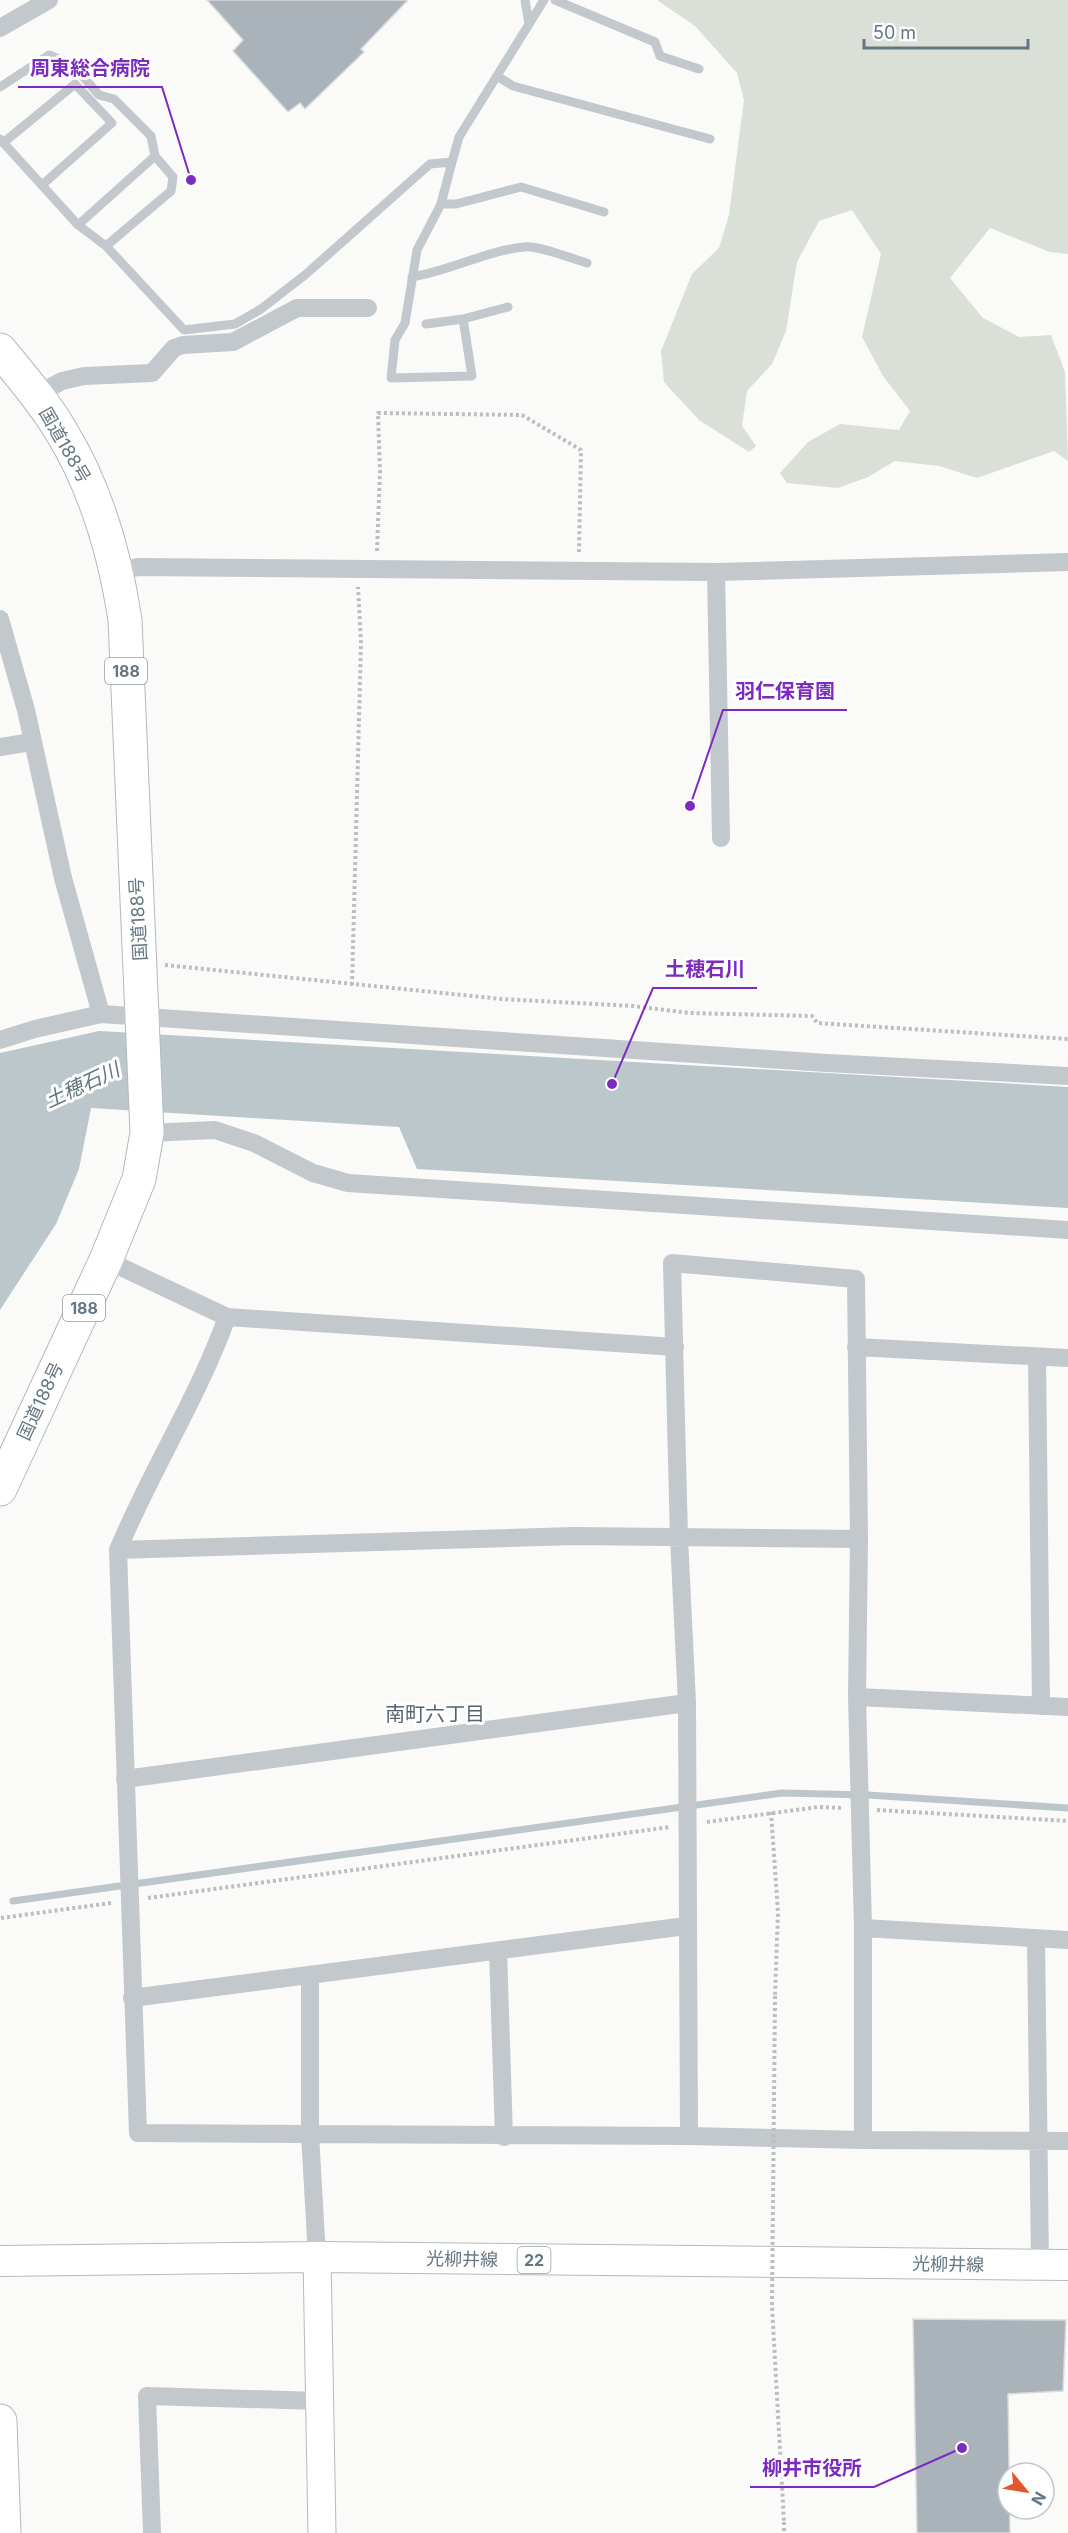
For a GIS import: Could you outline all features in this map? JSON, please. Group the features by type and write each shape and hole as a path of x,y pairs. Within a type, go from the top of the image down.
{"highway":[{"name":"国道188号","path":"0,351 36,395 60,430 82,469 100,513 118,573 125,620 147,1126 139,1179 106,1260 0,1489"},
{"path":"0,2421 4,2533"}],"main road":[{"name":"光柳井線","path":"0,2261 317,2258 1054,2265"}],"street":[{"path":"0,28 50,0"},
{"path":"36,395 62,381 84,376 152,373 174,348 183,345 232,342 297,308 368,308"},
{"path":"118,573 137,567 716,572 1068,562"},
{"path":"716,572 721,838"},
{"path":"0,619 26,710 31,742 63,878 101,1014"},
{"path":"0,747 31,742"},
{"path":"0,1040 35,1029 101,1014 143,1021 1068,1076"},
{"path":"147,1126 215,1131 254,1143 313,1173 348,1183 1068,1230"},
{"path":"106,1260 227,1317 675,1347"},
{"path":"689,2136 686,1926 687,1703 679,1538 672,1263 856,1279 859,1539 857,1697 863,1928 863,2140"},
{"path":"227,1317 215,1351 130,1519 118,1550 124,1779 138,2133 1068,2140"},
{"path":"856,1347 1068,1358"},
{"path":"1037,1357 1041,1706"},
{"path":"118,1550 574,1536 859,1539"},
{"path":"857,1697 1068,1707"},
{"path":"124,1779 687,1703"},
{"path":"132,1998 310,1977 686,1926"},
{"path":"863,1928 1068,1940"},
{"path":"1036,1938 1040,2140 1054,2265"},
{"path":"498,1951 504,2137"},
{"path":"310,1977 310,2134 317,2258 322,2533"},
{"path":"152,2533 147,2397 319,2401"}],"lane":[{"path":"525,0 529,24"},
{"path":"463,319 472,376 391,378 395,340 405,323 417,250 441,204 459,137 544,0"},
{"path":"555,0 655,42 660,56 699,69"},
{"path":"0,87 49,55 73,65 99,95 114,99 151,136 155,156 172,177 171,191 106,246"},
{"path":"497,76 513,86 710,139"},
{"path":"42,184 112,123 75,84 2,141 78,225 106,246 184,330 235,324 261,309 305,275 430,164 452,162"},
{"path":"78,225 155,156"},
{"path":"441,204 456,204 520,187 604,212"},
{"path":"412,277 432,274 447,266 526,246 587,263"},
{"path":"426,324 463,319 508,308"}],"path":[{"path":"376,569 380,471 378,413 488,413 522,415 534,420 581,450 579,571"},
{"path":"352,985 361,643 358,569"},
{"path":"189,969 502,999 633,1006 689,1013 812,1016 818,1023 1068,1039"},
{"path":"1,1918 818,1807 1068,1821"},
{"path":"771,1812 778,1912 772,2306 784,2533"}],"shaded area":[{"path":"657,0 1068,0 1068,254 1050,252 990,228 950,278 983,318 1019,337 1051,335 1065,372 1068,461 1054,451 977,478 939,466 895,461 868,477 838,488 787,483 780,473 808,442 840,424 899,430 910,411 883,376 862,337 881,254 852,210 819,221 797,262 786,331 772,364 747,391 742,426 756,446 749,452 699,420 664,382 661,351 692,274 719,248 729,215 744,100 737,73 695,26"}],"water":[{"path":"99,1031 1068,1087 1068,1208 417,1169 399,1127 91,1108 79,1169 56,1224 0,1310 0,1053"}],"building":[{"path":"207,0 408,0 361,49 364,52 305,109 300,103 288,112 233,51 243,40"},
{"path":"913,2319 1066,2320 1063,2391 1008,2394 1009,2461 996,2461 996,2521 1010,2521 1010,2533 917,2533"}],"waterway":[{"path":"13,1901 782,1793 868,1795 1068,1808"}],"place":[{"name":"周東総合病院","path":"191,180"},
{"name":"羽仁保育園","path":"690,806"},
{"name":"土穂石川","path":"612,1084"},
{"name":"柳井市役所","path":"962,2448"}],"district":[{"name":"南町六丁目","path":"435,1714"}]}
